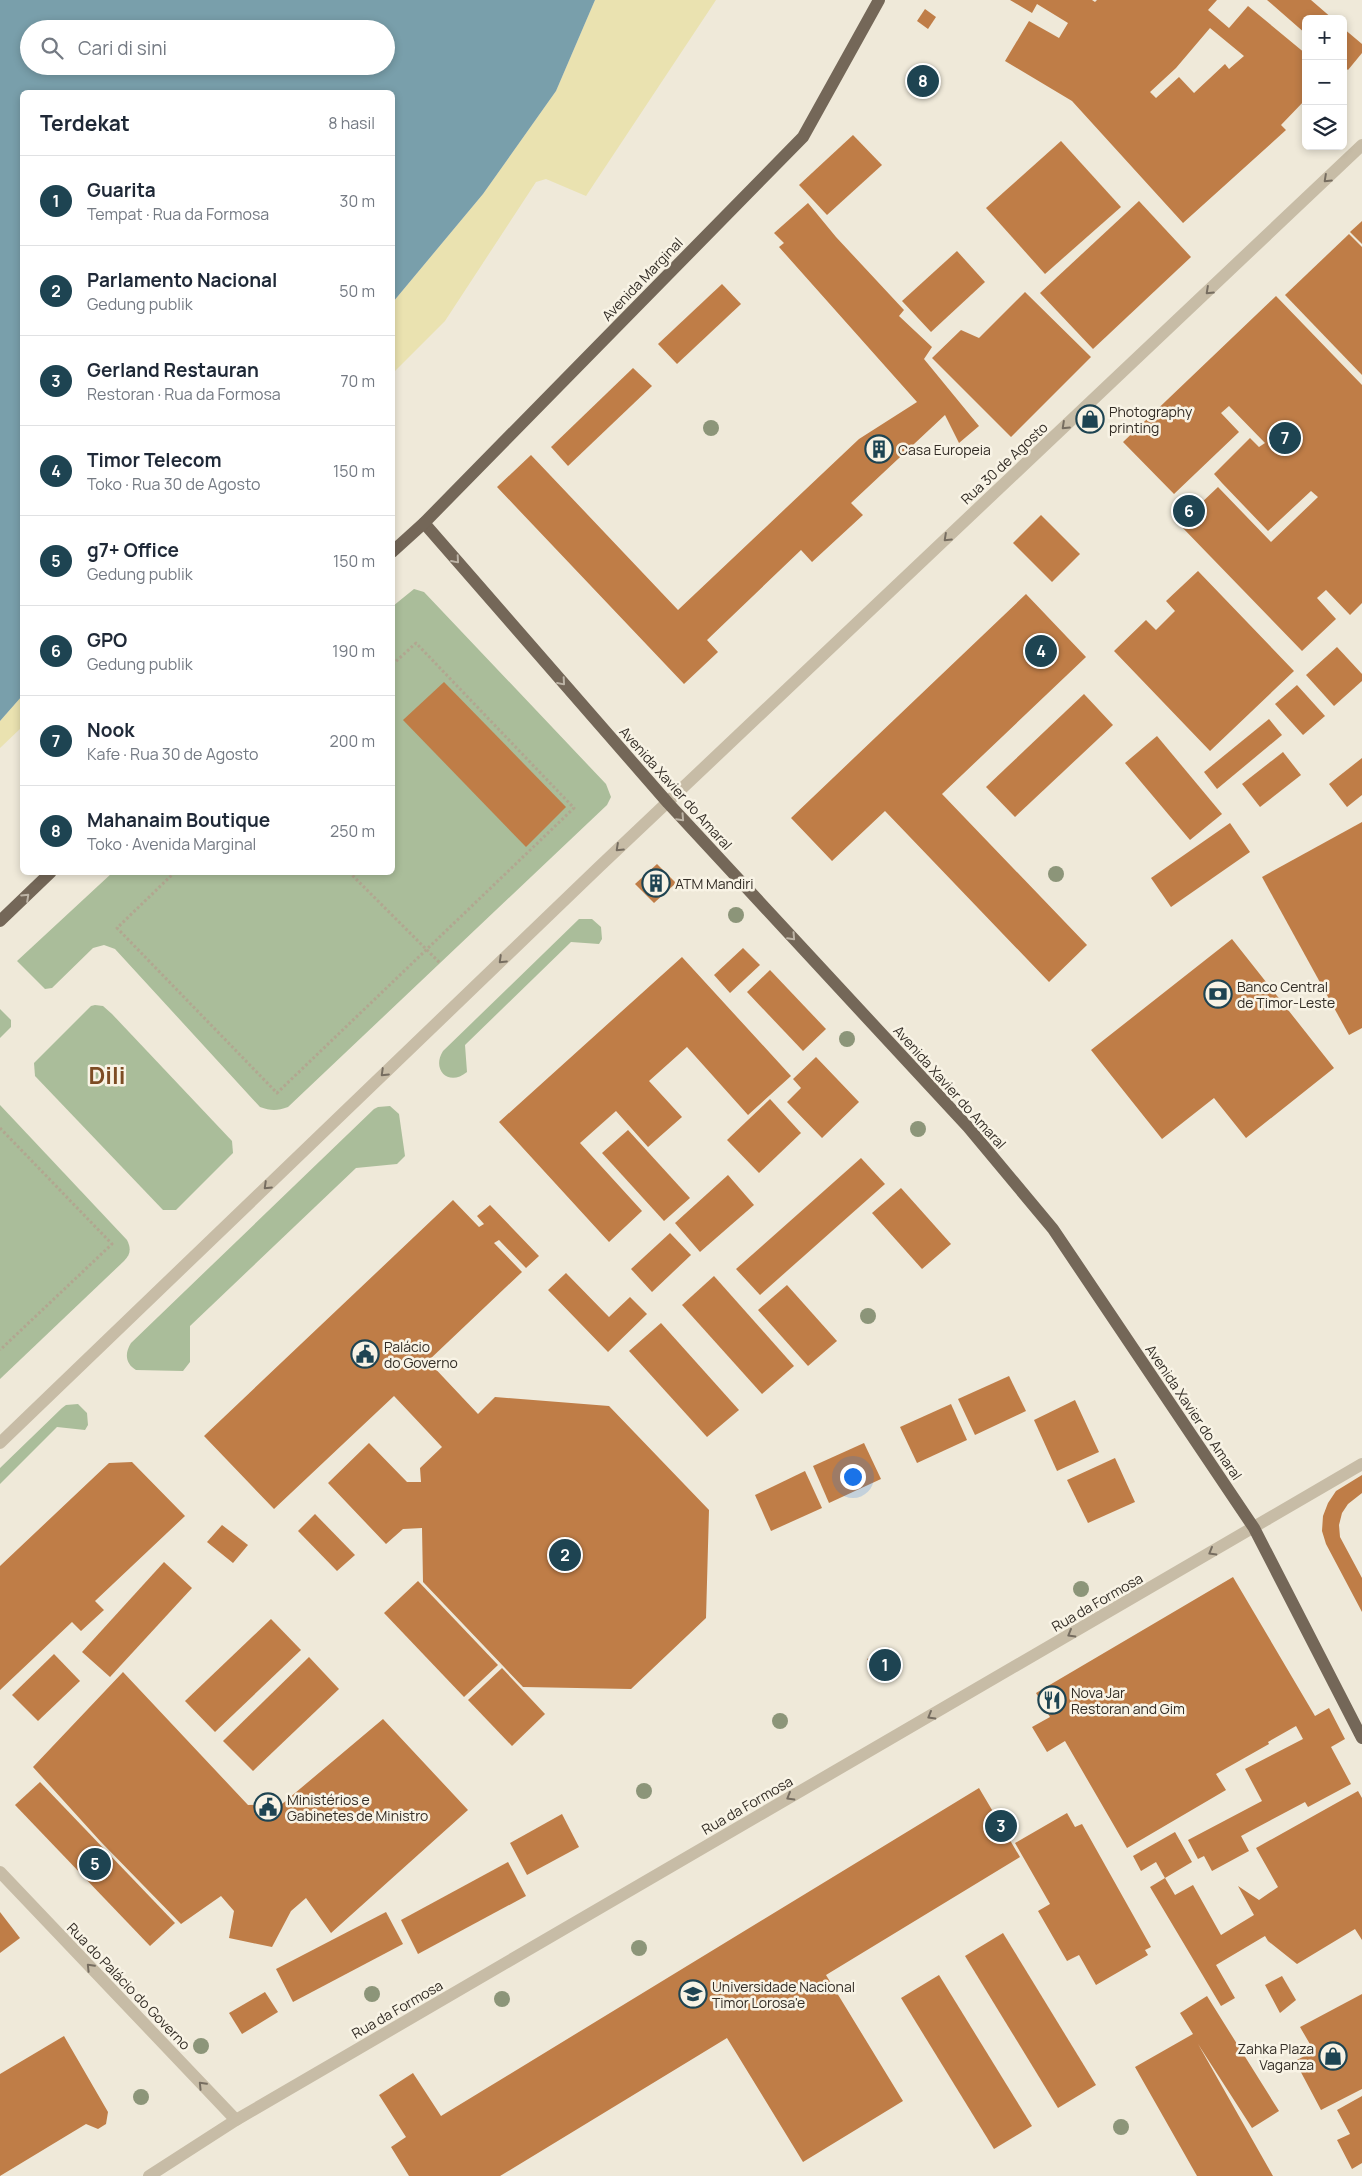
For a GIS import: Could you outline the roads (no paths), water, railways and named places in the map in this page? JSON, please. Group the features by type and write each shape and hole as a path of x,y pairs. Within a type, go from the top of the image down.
{"main road":[{"name":"Avenida Marginal","path":"395,549 424,523 802,137 879,0"},
{"name":"Avenida Xavier do Amaral","path":"424,523 668,803 968,1127 1053,1229 1254,1528 1362,1738"},
{"path":"0,921 48,875"}],"street":[{"name":"Rua 30 de Agosto","path":"0,1443 668,803 1362,145"},
{"name":"Rua da Formosa","path":"149,2176 236,2120 1362,1464"},
{"name":"Rua do Palácio do Governo","path":"0,1872 236,2120"}],"water":[{"path":"0,0 595,0 556,91 483,194 395,300 395,90 20,90 20,698 0,721"}],"place":[{"name":"Mahanaim Boutique","path":"923,81"},
{"name":"Photography printing","path":"1090,419"},
{"name":"Nook","path":"1285,438"},
{"name":"Casa Europeia","path":"879,449"},
{"name":"GPO","path":"1189,511"},
{"name":"Timor Telecom","path":"1041,651"},
{"name":"ATM Mandiri","path":"656,883"},
{"name":"Banco Central de Timor-Leste","path":"1218,994"},
{"name":"Palácio do Governo","path":"365,1354"},
{"name":"Parlamento Nacional","path":"565,1555"},
{"name":"Guarita","path":"885,1665"},
{"name":"Nova Jar Restoran and Gim","path":"1052,1700"},
{"name":"Ministérios e Gabinetes de Ministro","path":"268,1807"},
{"name":"Gerland Restauran","path":"1001,1826"},
{"name":"g7+ Office","path":"95,1864"},
{"name":"Universidade Nacional Timor Lorosa'e","path":"693,1994"},
{"name":"Zahka Plaza Vaganza","path":"1333,2056"}],"district":[{"name":"Dili","path":"107,1074"}]}
